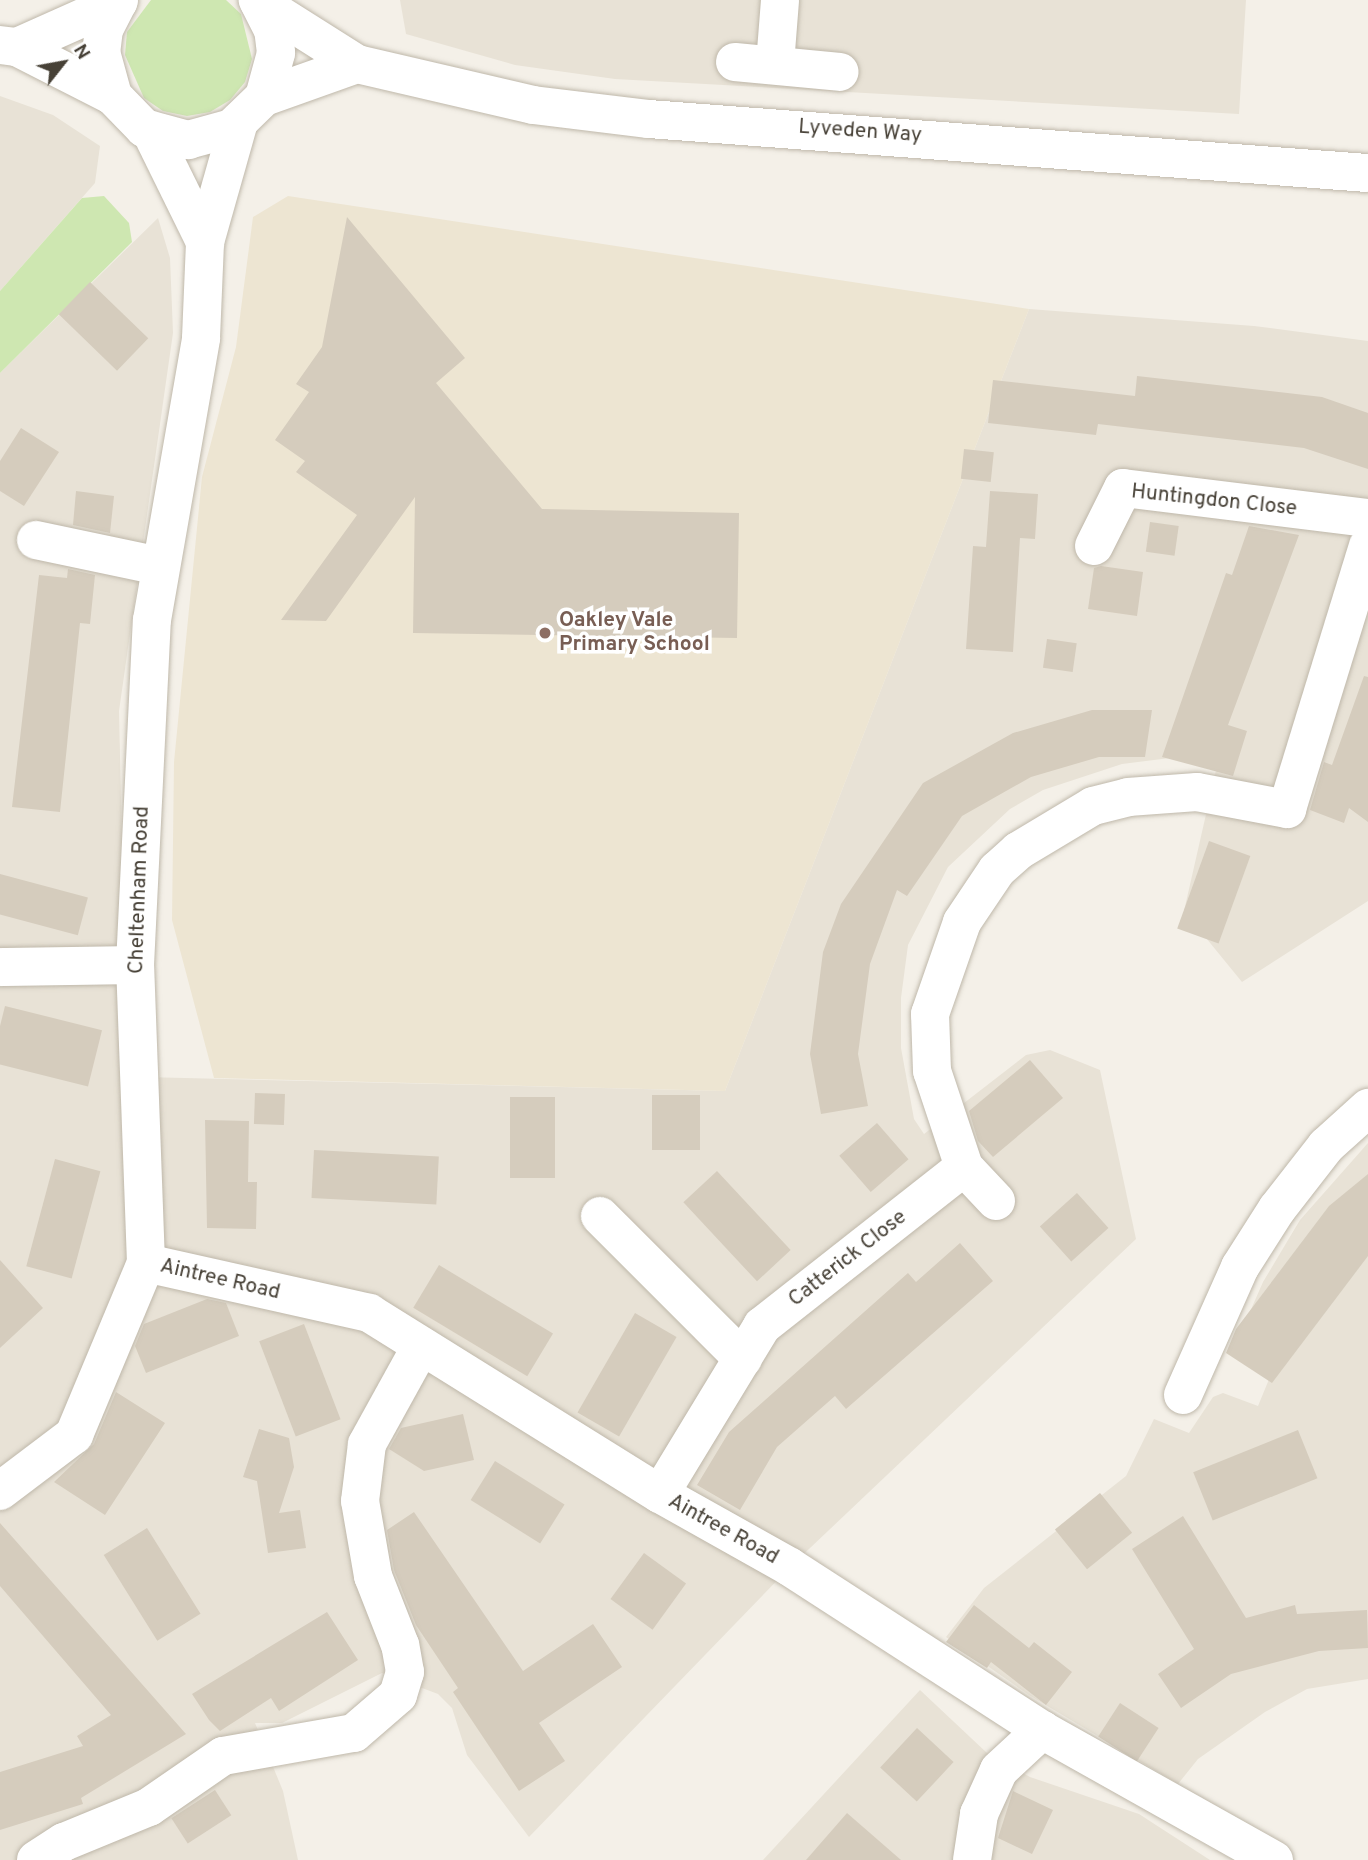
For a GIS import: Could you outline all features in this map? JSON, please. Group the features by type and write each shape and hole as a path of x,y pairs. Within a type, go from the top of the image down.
{"street":[{"path":"775,64 780,0"},
{"path":"9,46 118,1"},
{"path":"113,96 101,52 118,1"},
{"name":"Lyveden Way","path":"258,1 357,64 453,90 589,114 1368,173"},
{"name":"Cheltenham Road","path":"0,1490 74,1435 146,1263 135,965 159,566 201,338 205,242 252,110 276,53 273,30 258,1"},
{"path":"9,46 113,96 150,130 188,140 211,137 252,110 357,64"},
{"path":"735,62 840,72"},
{"name":"Cheltenham Road","path":"150,130 205,242"},
{"name":"Huntingdon Close","path":"1094,546 1122,488 1368,519"},
{"path":"36,540 159,566"},
{"path":"996,1200 964,1167 932,1071 930,1014 962,922 997,870 1071,817 1128,797 1196,792 1287,809 1368,546"},
{"path":"0,967 135,965"},
{"path":"1182,1395 1240,1267 1277,1209 1326,1146 1368,1108"},
{"name":"Catterick Close","path":"660,1494 762,1326 964,1167"},
{"path":"600,1216 743,1359"},
{"name":"Aintree Road","path":"146,1263 369,1313 660,1494 790,1567 1042,1730 1274,1860"},
{"path":"36,1860 64,1842 149,1807 223,1756 354,1733 398,1695 405,1672 400,1645 373,1576 360,1501 367,1444 421,1346"},
{"path":"972,1860 979,1814 999,1770 1042,1730"}],"shaded area":[{"path":"400,0 1246,0 1239,114 615,79 515,65 406,34"},
{"path":"0,96 53,115 100,146 95,183 0,291"},
{"name":"Oakley Vale Primary School","path":"288,196 1029,309 725,1091 214,1078 172,920 174,762 202,477 236,347 253,217"},
{"path":"158,218 170,258 173,333 119,711 125,983 144,1077 725,1091 1029,309 1254,326 1368,341 1368,901 1242,982 1184,911 1217,766 1170,758 1122,764 1043,790 1010,809 948,867 908,945 901,998 901,1048 914,1119 924,1134 1026,1055 1050,1050 1100,1070 1136,1239 790,1567 529,1837 467,1755 452,1708 438,1694 382,1673 282,1723 255,1723 283,1791 298,1860 0,1860 0,373"},
{"path":"1368,1143 1368,1679 1307,1689 1265,1712 1198,1759 1178,1784 1029,1695 946,1637 984,1588 1126,1476 1154,1419 1189,1433 1213,1397 1223,1393 1258,1406 1272,1372 1238,1339 1263,1282 1300,1220"},
{"path":"920,1690 987,1753 1030,1777 1139,1814 1210,1860 763,1860"}],"green space":[{"path":"151,0 226,0 241,14 252,59 245,82 230,100 210,112 187,116 163,111 144,98 125,55 127,32"},
{"path":"104,196 129,223 132,242 0,373 0,291 82,198"}],"building":[{"path":"347,217 465,358 436,383 542,509 739,513 737,638 413,633 415,497 326,621 281,620 357,515 296,472 305,461 275,440 309,392 296,384 322,347"},
{"path":"90,282 148,338 117,371 59,314"},
{"path":"1137,376 1322,397 1368,413 1368,469 1304,448 1098,424 1096,435 988,423 993,380 1135,396"},
{"path":"21,428 59,452 24,506 0,491 0,461"},
{"path":"964,449 994,452 991,482 961,479"},
{"path":"76,491 114,496 110,533 73,525"},
{"path":"990,491 1038,494 1035,539 1020,538 1013,652 966,649 973,546 986,547"},
{"path":"1150,522 1179,526 1175,556 1146,552"},
{"path":"1249,526 1299,535 1228,725 1247,731 1233,776 1162,757 1226,573 1232,575"},
{"path":"1101,566 1143,572 1137,616 1088,609 1094,568"},
{"path":"68,569 95,575 90,624 80,623 60,812 12,807 39,575 67,578"},
{"path":"1047,639 1077,643 1073,672 1043,668"},
{"path":"1364,676 1368,677 1368,822 1349,808 1344,823 1310,810 1324,762 1332,765"},
{"path":"1092,710 1152,710 1145,757 1099,757 1031,777 962,816 907,896 897,890 870,964 858,1054 868,1106 821,1114 810,1054 823,952 841,904 923,783 1013,733"},
{"path":"1209,841 1250,856 1219,943 1177,928"},
{"path":"0,874 88,898 78,935 0,914"},
{"path":"5,1006 102,1030 88,1086 0,1065 0,1026"},
{"path":"1030,1060 1063,1098 993,1157 978,1141 969,1111"},
{"path":"255,1093 285,1094 284,1125 254,1124"},
{"path":"652,1095 700,1095 700,1150 652,1150"},
{"path":"510,1097 555,1097 555,1178 510,1178"},
{"path":"205,1120 249,1121 248,1182 257,1182 256,1229 207,1228"},
{"path":"877,1123 908,1159 871,1192 839,1156"},
{"path":"314,1150 439,1157 436,1204 311,1198"},
{"path":"55,1159 100,1171 72,1278 26,1266"},
{"path":"717,1171 791,1250 757,1281 683,1202"},
{"path":"1368,1174 1368,1256 1272,1383 1226,1353 1236,1329 1329,1206"},
{"path":"1077,1193 1108,1228 1071,1261 1040,1226"},
{"path":"960,1243 993,1281 846,1409 835,1396 777,1447 740,1510 697,1485 729,1432 908,1273 916,1282"},
{"path":"0,1260 43,1308 0,1348"},
{"path":"439,1265 553,1334 527,1376 413,1308"},
{"path":"207,1299 226,1303 239,1336 146,1373 135,1346 144,1324"},
{"path":"635,1313 677,1337 619,1437 578,1413"},
{"path":"304,1324 341,1419 296,1436 259,1341"},
{"path":"116,1392 165,1423 105,1515 54,1482 94,1444"},
{"path":"463,1414 474,1460 424,1471 389,1449 401,1428"},
{"path":"259,1429 289,1438 294,1467 279,1513 300,1510 306,1548 268,1553 257,1481 243,1477"},
{"path":"1298,1430 1317,1478 1213,1521 1193,1472"},
{"path":"495,1461 565,1504 540,1543 471,1500"},
{"path":"1100,1493 1132,1533 1087,1569 1055,1530"},
{"path":"414,1512 523,1671 593,1624 622,1667 539,1723 565,1761 519,1791 453,1692 458,1688 416,1625 394,1570 387,1530"},
{"path":"1183,1516 1246,1618 1295,1605 1297,1614 1367,1610 1368,1648 1319,1651 1231,1674 1181,1708 1158,1674 1194,1649 1132,1549"},
{"path":"0,1523 186,1734 81,1798 83,1804 0,1830 0,1772 83,1746 77,1736 111,1715 0,1586"},
{"path":"147,1528 201,1614 157,1641 104,1555"},
{"path":"644,1553 686,1584 653,1630 610,1599"},
{"path":"974,1605 1029,1648 1034,1642 1072,1672 1046,1705 991,1662 987,1668 946,1642"},
{"path":"327,1612 358,1660 279,1711 271,1698 220,1731 209,1720 192,1694"},
{"path":"1120,1703 1159,1728 1137,1762 1098,1737"},
{"path":"917,1728 954,1762 917,1802 880,1767"},
{"path":"215,1790 231,1815 188,1843 171,1818"},
{"path":"1013,1791 1053,1810 1032,1854 998,1838"},
{"path":"847,1813 901,1860 806,1860"}],"place":[{"name":"Oakley Vale Primary School","path":"545,633"}]}
